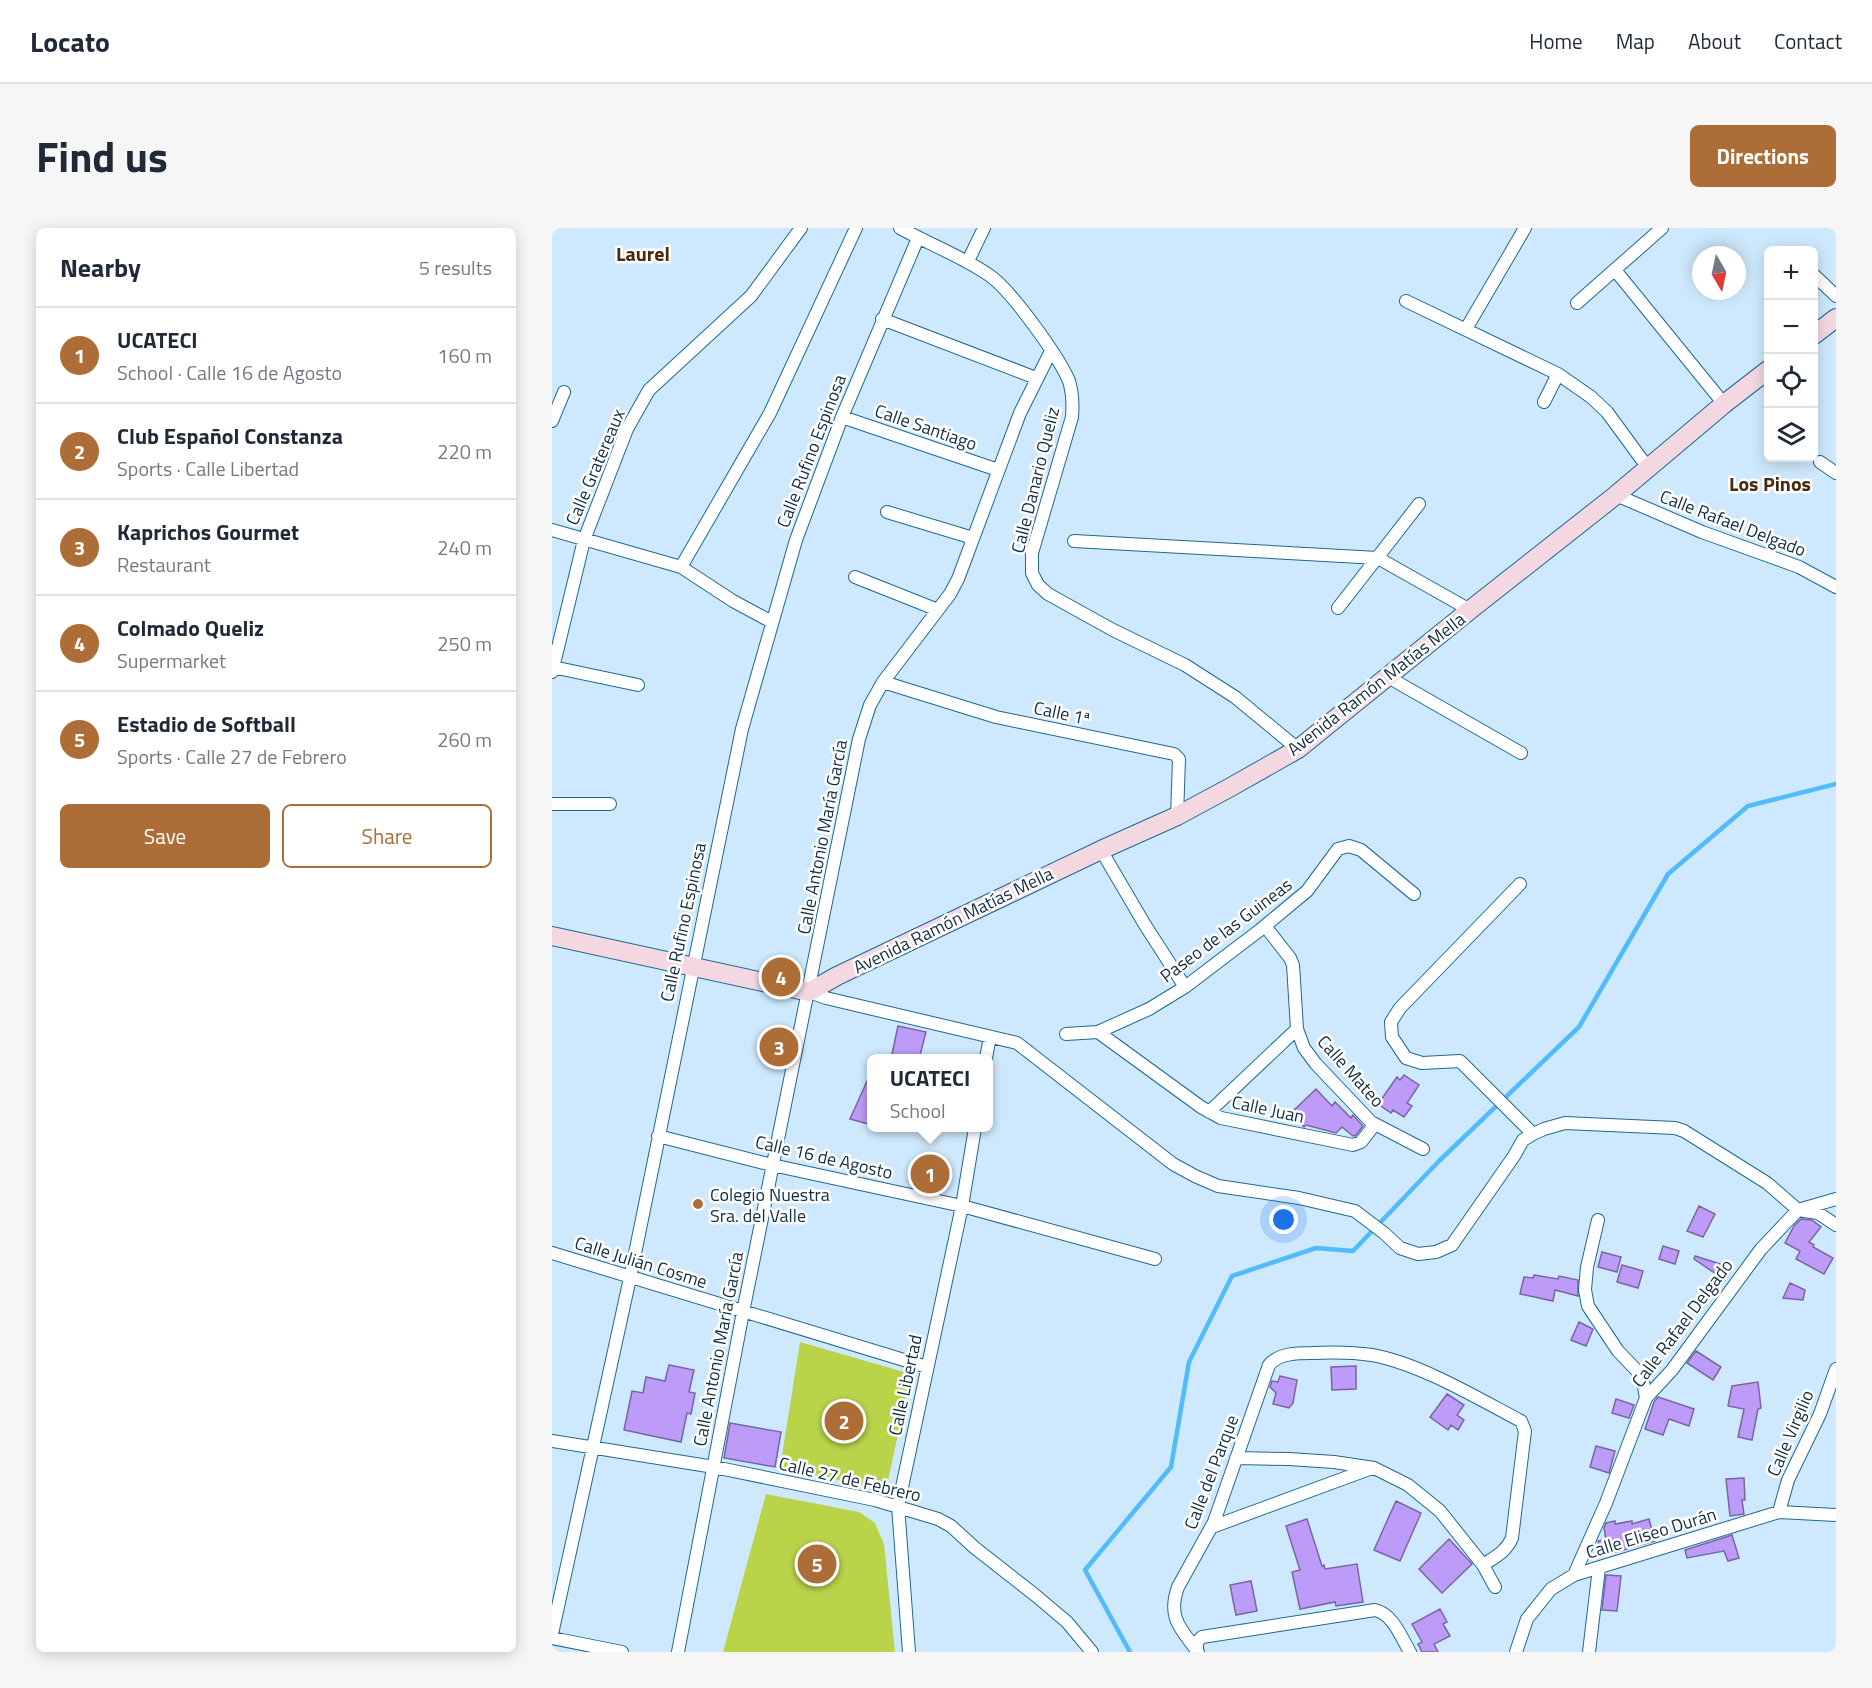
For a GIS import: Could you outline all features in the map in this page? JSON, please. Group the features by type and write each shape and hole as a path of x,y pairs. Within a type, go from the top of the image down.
{"street":[{"name":"Calle Gratereaux","path":"552,669 584,540 627,429 650,390 751,296 801,228"},
{"path":"681,567 770,413 856,228"},
{"name":"Calle Danario Queliz","path":"900,228 968,261 992,277 1012,297 1051,351 1068,380 1073,398 1072,417 1032,553 1032,573 1038,585 1048,594 1113,630 1185,665 1235,697 1298,749"},
{"path":"968,261 984,228"},
{"path":"1467,329 1525,228"},
{"path":"1577,303 1662,228"},
{"name":"Calle Rufino Espinosa","path":"552,1636 630,1278 742,729 796,540 842,417 918,238"},
{"path":"1615,270 1724,404"},
{"path":"1818,279 1836,296"},
{"path":"1406,301 1558,374 1591,397 1607,412 1648,468"},
{"path":"1818,332 1836,318"},
{"path":"882,319 1036,378"},
{"name":"Calle Antonio María García","path":"678,1652 772,1165 859,739 870,705 883,682 938,610 958,579 1020,413 1051,351"},
{"name":"Avenida Ramón Matías Mella","path":"809,992 837,976 1177,816 1298,749 1616,495 1764,373"},
{"path":"1544,402 1558,374"},
{"path":"552,421 564,392"},
{"name":"Calle Santiago","path":"842,417 998,470"},
{"path":"1820,462 1836,473"},
{"name":"Calle Rafael Delgado","path":"1616,495 1702,532 1799,567 1836,587"},
{"path":"1338,608 1419,504"},
{"path":"886,512 973,538"},
{"path":"552,530 681,567 733,601 772,622"},
{"path":"1074,541 1378,558 1470,610"},
{"path":"855,577 938,610"},
{"path":"552,669 638,685"},
{"path":"1388,677 1521,753"},
{"name":"Calle 1ª","path":"883,682 996,717 1174,754 1179,759 1177,816"},
{"path":"552,804 610,804"},
{"name":"Paseo de las Guineas","path":"1066,1034 1098,1032 1149,1009 1185,987 1307,891 1338,849 1349,846 1361,850 1414,894"},
{"path":"1101,850 1144,925 1185,987"},
{"path":"1520,884 1400,1008 1390,1022 1392,1037 1407,1058 1422,1063 1460,1061 1533,1134"},
{"name":"Calle Mateo","path":"1265,926 1293,965 1297,1029 1304,1048 1316,1064 1371,1122 1423,1149"},
{"path":"552,936 809,992 826,998 1017,1042 1173,1164 1195,1176 1218,1186 1299,1198 1355,1211 1400,1248 1418,1254 1452,1245 1523,1140 1544,1129 1565,1123 1675,1128 1684,1131 1767,1183 1798,1210 1818,1213 1836,1225"},
{"path":"1209,1112 1297,1029"},
{"name":"Calle Juan","path":"1098,1032 1209,1112 1233,1122 1353,1145 1360,1142 1375,1124"},
{"path":"987,1054 990,1037"},
{"name":"Calle Libertad","path":"909,1652 898,1506 962,1206 974,1132"},
{"name":"Calle 16 de Agosto","path":"658,1136 772,1165 962,1206 1155,1260"},
{"path":"1798,1210 1836,1200"},
{"name":"Calle Rafael Delgado","path":"1574,1575 1606,1503 1646,1398 1672,1370 1761,1249 1798,1210"},
{"path":"1598,1220 1587,1267 1585,1290 1588,1305 1618,1351 1642,1376 1646,1398"},
{"name":"Calle Julián Cosme","path":"552,1253 927,1367"},
{"name":"Calle del Parque","path":"1198,1652 1178,1625 1174,1612 1175,1598 1178,1587 1212,1527 1269,1365 1278,1357 1304,1353 1340,1352 1374,1355 1426,1373 1521,1421 1525,1431 1512,1538 1509,1546 1502,1553 1483,1565"},
{"name":"Calle Virgilio","path":"1779,1512 1788,1480 1820,1414 1836,1369"},
{"name":"Calle 27 de Febrero","path":"552,1441 714,1467 898,1506 938,1519 951,1527 1067,1622 1092,1652"},
{"path":"1236,1458 1334,1462 1374,1468 1408,1485 1440,1511 1483,1565 1495,1587"},
{"path":"1212,1527 1374,1468"},
{"name":"Calle Eliseo Durán","path":"1516,1652 1527,1619 1551,1589 1574,1575 1779,1512 1836,1515"},
{"path":"1589,1652 1599,1568"},
{"path":"1198,1652 1197,1642 1202,1637 1374,1610 1388,1616 1410,1652"},
{"path":"552,1636 622,1652"}],"green space":[{"path":"800,1342 911,1374 886,1490 780,1468"},
{"path":"766,1494 859,1512 875,1523 884,1544 895,1652 723,1652"}],"building":[{"path":"898,1026 926,1032 920,1054 892,1054"},
{"path":"1404,1075 1419,1085 1407,1103 1412,1106 1404,1117 1393,1110 1391,1113 1378,1104 1397,1077 1400,1080"},
{"path":"867,1081 867,1124 850,1119"},
{"path":"1316,1089 1332,1106 1335,1102 1351,1118 1353,1115 1363,1126 1356,1135 1353,1136 1342,1127 1336,1133 1306,1125 1304,1127 1291,1113"},
{"path":"1699,1206 1715,1214 1703,1237 1687,1231"},
{"path":"1801,1219 1812,1220 1821,1227 1809,1242 1814,1245 1813,1247 1833,1258 1824,1274 1796,1259 1800,1251 1785,1243 1794,1226"},
{"path":"1663,1246 1679,1251 1675,1264 1659,1259"},
{"path":"1602,1252 1621,1257 1617,1272 1598,1267"},
{"path":"1695,1256 1733,1268 1725,1280 1694,1259"},
{"path":"1622,1265 1643,1271 1638,1288 1617,1282"},
{"path":"1534,1275 1558,1279 1559,1276 1578,1280 1578,1296 1555,1290 1553,1301 1520,1294 1524,1277 1533,1278"},
{"path":"1790,1283 1805,1290 1803,1300 1783,1298"},
{"path":"1579,1322 1593,1329 1586,1346 1571,1340"},
{"path":"1696,1351 1721,1367 1713,1380 1687,1363"},
{"path":"669,1365 694,1370 689,1392 695,1393 691,1414 687,1413 681,1442 624,1430 632,1391 643,1393 646,1377 665,1381"},
{"path":"1356,1366 1356,1389 1332,1390 1331,1367"},
{"path":"1280,1376 1297,1380 1293,1403 1289,1408 1273,1404 1276,1393 1270,1387 1272,1381 1278,1382"},
{"path":"1758,1382 1761,1408 1758,1409 1752,1440 1738,1437 1744,1409 1728,1406 1732,1386"},
{"path":"1447,1394 1464,1405 1457,1415 1464,1420 1458,1430 1451,1425 1448,1430 1430,1417"},
{"path":"1658,1397 1694,1409 1689,1426 1669,1419 1663,1435 1645,1429 1654,1402"},
{"path":"1616,1399 1634,1405 1629,1418 1612,1413"},
{"path":"730,1423 781,1432 775,1467 724,1458"},
{"path":"1596,1446 1615,1451 1609,1473 1590,1467"},
{"path":"1744,1478 1745,1500 1742,1500 1744,1514 1730,1516 1726,1479"},
{"path":"1396,1501 1421,1513 1400,1561 1374,1550"},
{"path":"1307,1519 1322,1566 1324,1565 1325,1569 1357,1564 1363,1602 1336,1606 1335,1602 1300,1609 1292,1572 1300,1570 1286,1526"},
{"path":"1649,1519 1655,1541 1602,1556 1598,1541 1606,1539 1604,1528 1606,1523 1632,1521 1632,1524"},
{"path":"1732,1535 1739,1558 1728,1561 1724,1551 1687,1558 1685,1550"},
{"path":"1449,1539 1472,1564 1442,1593 1419,1569"},
{"path":"1606,1575 1621,1576 1617,1611 1602,1610"},
{"path":"1251,1581 1257,1611 1236,1615 1230,1585"},
{"path":"1440,1609 1447,1622 1443,1624 1450,1636 1434,1644 1438,1652 1422,1652 1418,1644 1422,1642 1412,1624"}],"waterway":[{"path":"1130,1652 1085,1570 1171,1467 1189,1362 1232,1276 1316,1248 1353,1251 1439,1161 1579,1027 1668,874 1748,806 1836,784"}],"place":[{"name":"Colmado Queliz","path":"781,977"},
{"name":"Kaprichos Gourmet","path":"779,1047"},
{"name":"UCATECI","path":"930,1174"},
{"name":"Colegio Nuestra Sra. del Valle","path":"698,1204"},
{"name":"Club Español Constanza","path":"844,1421"},
{"name":"Estadio de Softball","path":"817,1564"}],"district":[{"name":"Laurel","path":"643,253"},
{"name":"Los Pinos","path":"1770,483"}]}
